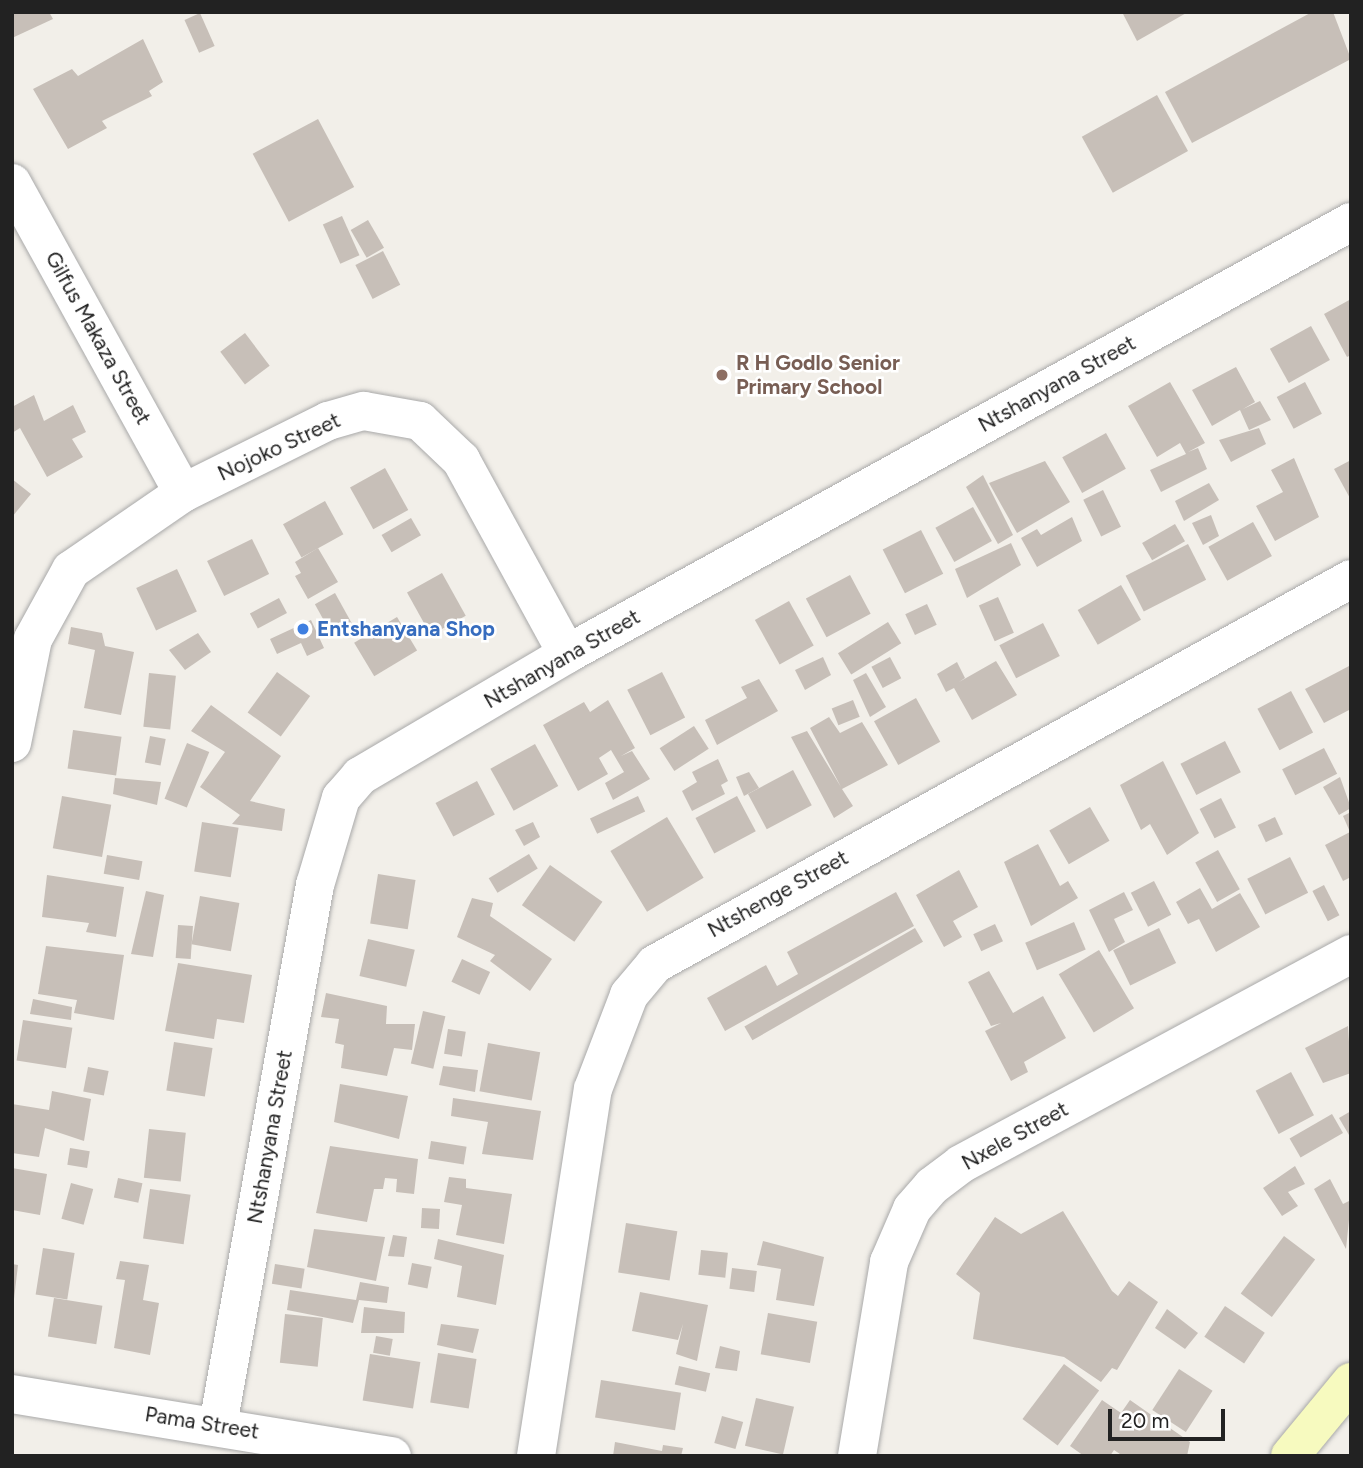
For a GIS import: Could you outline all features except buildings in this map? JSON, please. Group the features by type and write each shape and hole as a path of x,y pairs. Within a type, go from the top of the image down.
{"street":[{"name":"Gilfus Makaza Street","path":"12,183 22,224 183,493"},
{"name":"Ntshanyana Street","path":"218,1425 315,885 341,798 360,776 567,654 1351,222"},
{"name":"Nojoko Street","path":"12,743 33,639 48,602 71,570 183,493 328,421 364,411 420,421 461,460 567,654"},
{"name":"Ntshenge Street","path":"536,1456 593,1089 629,995 655,964 1351,579"},
{"name":"Nxele Street","path":"857,1456 889,1262 912,1209 932,1186 961,1164 1351,954"},
{"path":"1290,1456 1351,1382"},
{"name":"Pama Street","path":"12,1394 218,1425 392,1456"}],"place":[{"name":"R H Godlo Senior Primary School","path":"722,375"},
{"name":"Entshanyana Shop","path":"303,629"}]}
